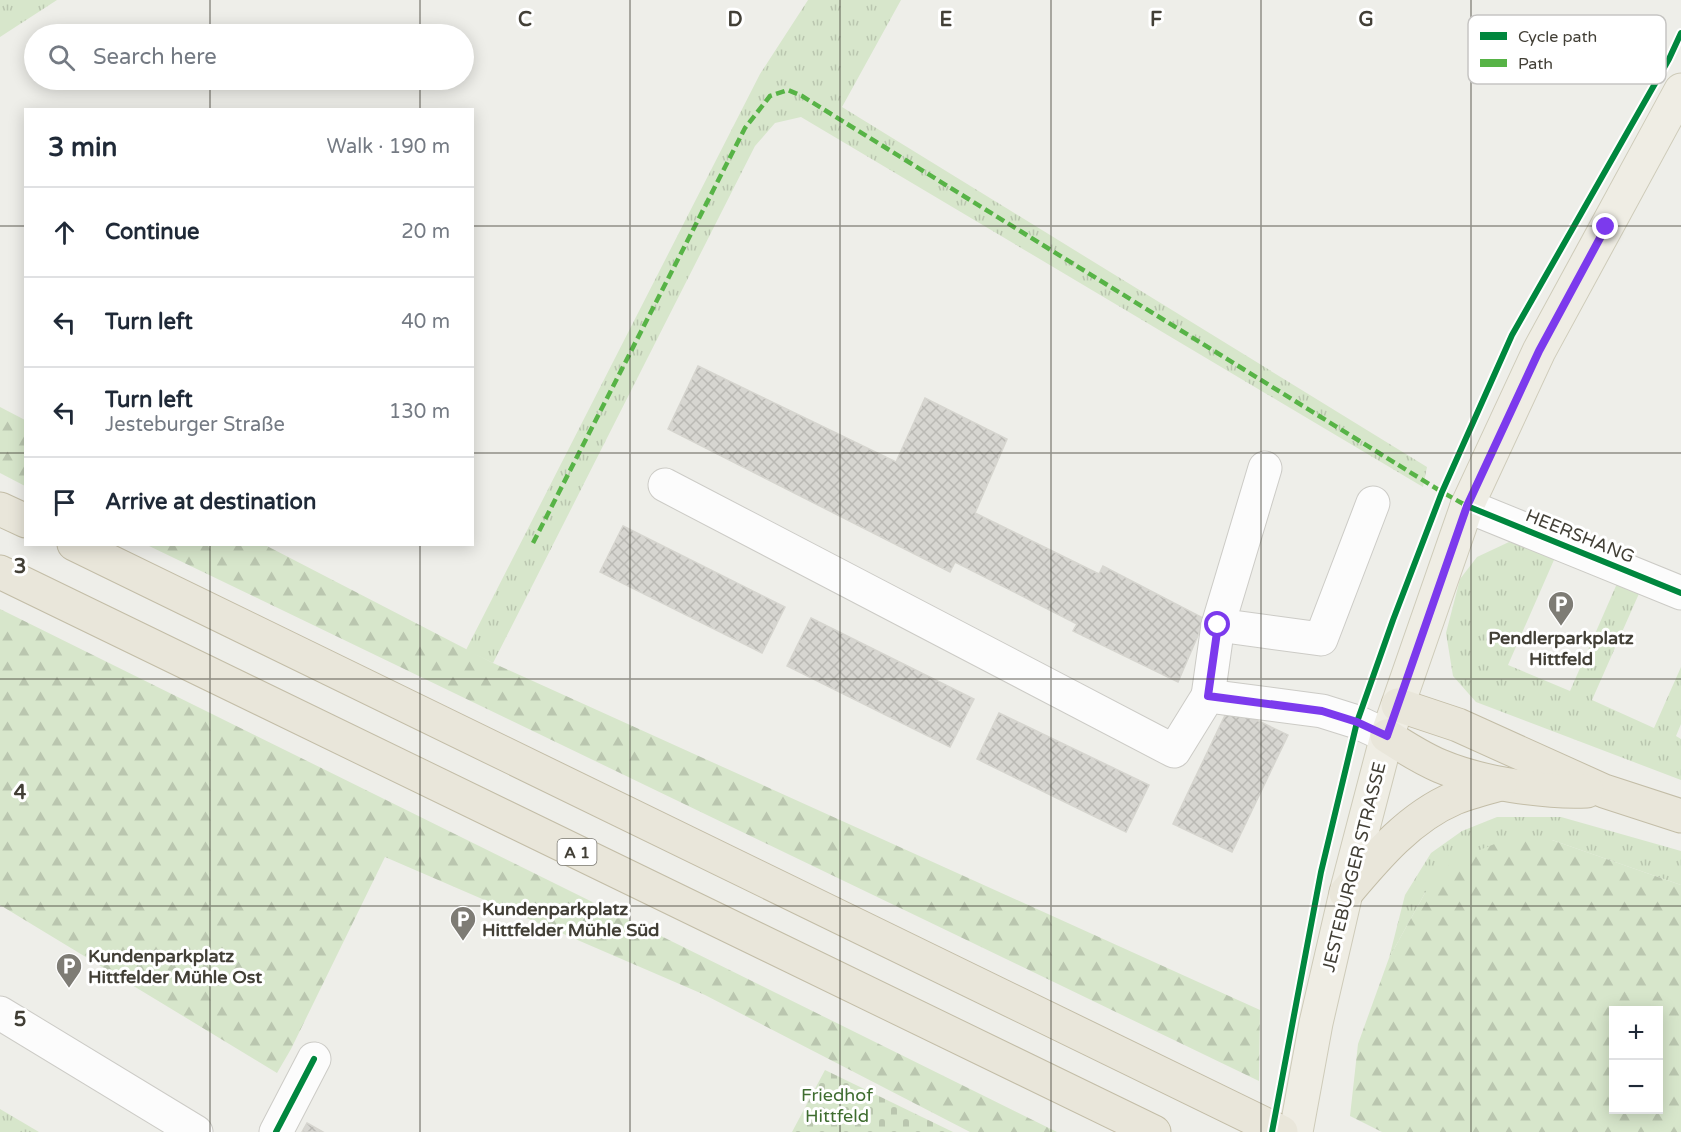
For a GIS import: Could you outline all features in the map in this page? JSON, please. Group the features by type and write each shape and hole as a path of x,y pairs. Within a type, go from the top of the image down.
{"highway":[{"path":"0,508 24,520"},
{"path":"78,546 1281,1132"},
{"name":"A 1","path":"0,572 1154,1132"},
{"path":"1393,721 1417,755 1461,774 1502,783 1570,792 1604,791"},
{"path":"1393,721 1458,725 1604,791 1681,816"},
{"path":"1346,893 1382,850 1434,809 1454,798 1502,783"}],"main road":[{"name":"JESTEBURGER STRASSE","path":"1296,1132 1305,1023 1346,893 1393,721 1467,506 1539,351 1681,90"}],"street":[{"path":"665,485 1174,751 1208,696 1218,625 1265,468"},
{"path":"1218,625 1321,639 1373,503"},
{"name":"HEERSHANG","path":"1467,506 1681,593"},
{"path":"1208,696 1322,711 1357,722 1393,721"},
{"path":"0,1013 196,1132"},
{"path":"276,1132 314,1059"}],"path":[{"path":"1272,1132 1305,1023"}],"green space":[{"path":"0,0 57,0 0,37"},
{"path":"808,0 901,0 842,107 1427,467 1423,487 801,117 775,123 755,146 493,663 466,650 760,74"},
{"path":"0,407 24,419 24,485 0,473"},
{"path":"1509,542 1557,553 1508,665 1570,691 1619,579 1641,589 1592,700 1654,728 1681,667 1681,724 1676,736 1681,739 1681,780 1476,702 1453,676 1446,633 1460,579 1477,557"},
{"path":"149,546 267,546 493,663 1260,1010 1259,1081"},
{"path":"0,609 1057,1132 970,1132 705,995 385,857 277,1073 0,905"},
{"path":"1497,817 1561,817 1681,851 1681,885 1552,840 1425,893 1389,958 1405,895 1431,853 1462,831"},
{"path":"1552,840 1681,885 1681,1132 1382,1132 1350,1116 1358,1044 1389,958 1425,893 1452,861 1502,841"},
{"name":"Friedhof Hittfeld","path":"825,1070 953,1132 792,1132"},
{"path":"0,1109 39,1132 0,1132"}],"building":[{"path":"698,366 896,462 925,398 1007,439 975,513 1099,574 1103,566 1205,619 1178,682 1073,631 1077,624 955,562 950,572 668,429"},
{"path":"623,526 785,607 762,653 600,572"},
{"path":"811,618 974,699 950,747 787,666"},
{"path":"1229,707 1288,735 1232,852 1173,824"},
{"path":"999,713 1149,785 1126,832 977,759"},
{"path":"307,1123 323,1132 302,1132"}],"marked path":[{"path":"533,543 745,128 770,96 788,90 802,96 1467,506"}],"cycle path":[{"path":"1666,64 1681,33"},
{"path":"1272,1132 1321,872 1357,722 1393,620 1442,492 1512,335 1655,84"},
{"path":"1467,506 1681,593"},
{"path":"276,1132 314,1059"}],"place":[{"name":"Pendlerparkplatz Hittfeld","path":"1561,627"},
{"name":"Kundenparkplatz Hittfelder Mühle Süd","path":"463,942"},
{"name":"Kundenparkplatz Hittfelder Mühle Ost","path":"69,989"}],"route":[{"path":"1218,625 1208,696 1322,711 1357,722 1387,736 1467,506 1539,351 1606,227"}]}
